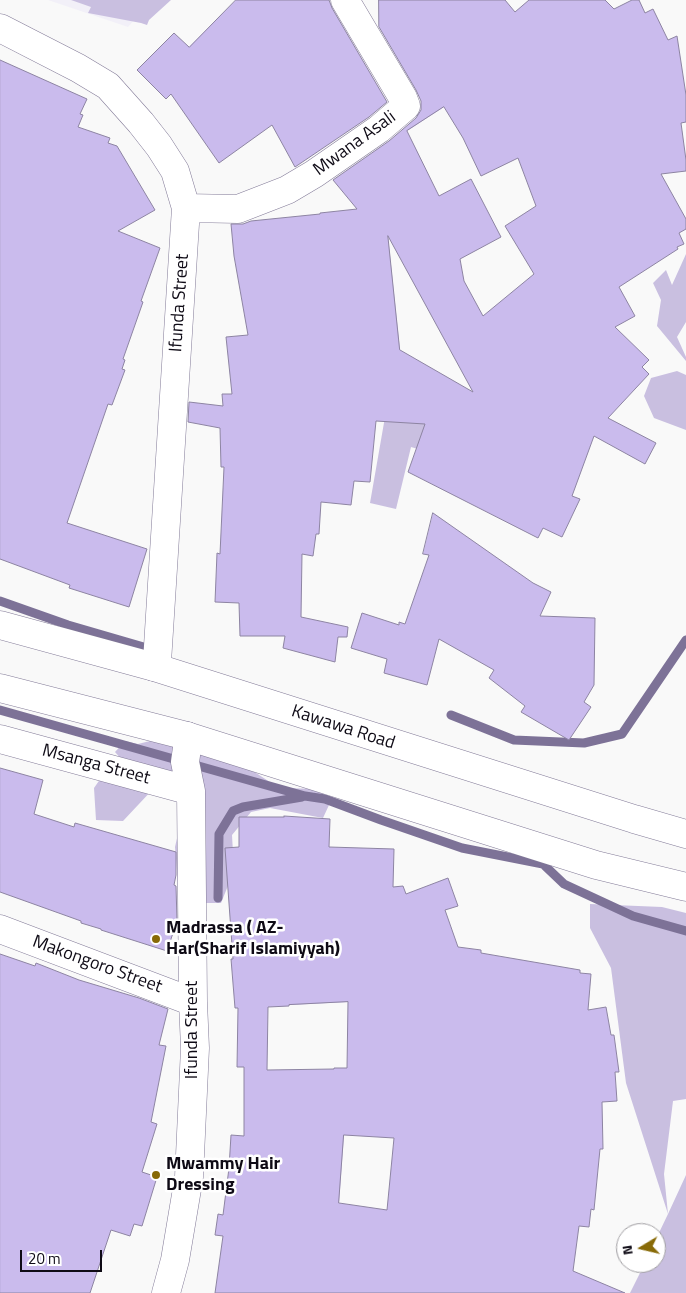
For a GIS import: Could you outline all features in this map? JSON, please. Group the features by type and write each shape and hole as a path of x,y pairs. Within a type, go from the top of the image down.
{"street":[{"name":"Mwana Asali","path":"186,208 238,210 287,190 314,174 379,129 406,106 345,0"},
{"name":"Ifunda Street","path":"0,28 78,68 108,86 141,123 175,171 186,208 157,662 154,668"},
{"name":"Kawawa Road","path":"0,625 154,668 686,834"},
{"path":"0,688 187,736 596,865 686,887"},
{"name":"Ifunda Street","path":"166,1293 175,1260 188,1177 195,1048 191,792 186,762 187,736"},
{"name":"Msanga Street","path":"0,739 191,792"},
{"name":"Makongoro Street","path":"0,930 193,1002"}],"shaded area":[{"path":"48,0 152,0 128,27"},
{"path":"71,0 171,0 149,20 147,25 88,13 91,7"},
{"path":"686,254 686,322 677,337 686,361 657,326 661,300 653,283 666,270 672,285"},
{"path":"406,360 452,459 411,447 396,509 370,503 385,417"},
{"path":"677,371 686,375 686,430 654,418 644,396 651,378"},
{"path":"154,740 253,771 279,788 322,789 329,805 323,818 270,808 251,812 232,835 234,871 221,903 192,903 178,882 175,847 180,825 191,808 154,788 123,821 96,820 94,788 112,762 129,768 115,752 125,741 138,744"},
{"path":"590,904 662,907 686,913 686,1099 673,1101 664,1174 668,1214 626,1083 611,968 590,928"},
{"path":"686,1175 686,1293 630,1293 640,1273 666,1273 666,1223 664,1223"}],"building":[{"path":"236,0 329,0 387,102 369,117 295,167 272,125 219,163 171,94 166,99 137,70 174,33 189,47"},
{"path":"379,0 505,0 515,12 529,0 605,0 614,9 632,0 639,0 645,13 653,9 668,40 677,36 686,95 686,122 681,123 686,171 661,174 686,219 686,229 679,233 684,244 619,287 635,316 615,327 649,360 642,367 649,374 608,418 656,443 645,464 594,436 572,496 580,499 562,537 543,528 538,538 408,472 425,424 376,421 370,482 354,481 351,505 321,502 319,534 316,534 313,556 302,554 301,617 348,627 347,637 338,637 335,662 283,648 285,636 240,636 239,603 215,602 217,553 220,554 224,467 221,467 220,428 188,422 189,402 223,406 222,394 232,394 226,337 248,335 234,256 231,224 357,209 333,180 389,141 416,118 421,110 421,101 416,90 379,27","holes":["444,107 463,138 481,176 518,158 536,206 505,226 534,274 483,316 464,281 460,259 501,237 471,179 439,196 407,131","388,236 473,392 400,350"]},
{"path":"0,60 87,99 80,114 83,115 78,127 110,138 108,143 117,146 155,210 118,231 160,248 123,359 125,360 122,369 125,370 112,405 108,404 67,523 147,549 129,607 69,588 70,585 0,559"},
{"path":"433,513 533,583 551,592 540,616 595,618 594,685 584,702 591,707 569,740 521,712 525,706 489,678 494,670 439,639 427,685 384,673 387,659 351,648 362,613 399,625 399,622 405,624 429,555 423,554"},
{"path":"0,768 43,780 34,814 74,827 75,823 176,852 174,885 176,886 177,921 167,951 81,923 81,921 0,892"},
{"path":"239,817 330,819 329,847 394,849 393,887 403,886 406,894 448,878 458,906 445,910 458,947 481,950 481,953 580,970 580,973 591,974 588,1010 606,1007 611,1035 614,1035 619,1072 615,1072 617,1101 602,1102 603,1149 600,1149 594,1210 591,1209 589,1227 579,1226 573,1271 625,1293 215,1293 223,1236 215,1235 218,1214 223,1215 231,1135 244,1136 244,1067 237,1067 238,1008 235,1008 231,959 233,959 225,848 239,847","holes":["348,1002 347,1068 267,1070 268,1007","344,1135 394,1138 387,1210 339,1203"]},
{"path":"0,954 35,966 36,963 79,980 168,1009 159,1045 166,1046 151,1122 157,1124 142,1172 157,1177 142,1226 134,1224 130,1236 111,1230 90,1293 0,1293"}],"waterway":[{"path":"0,601 68,625 154,650"},
{"path":"451,715 514,740 584,743 622,734 686,640"},
{"path":"0,710 305,796 325,799 462,848 543,864 564,884 633,916 686,931"},
{"path":"218,898 219,834 233,811 243,807 302,797"}],"place":[{"name":"Madrassa ( AZ- Har(Sharif Islamiyyah)","path":"156,939"},
{"name":"Mwammy Hair Dressing","path":"156,1175"}]}
